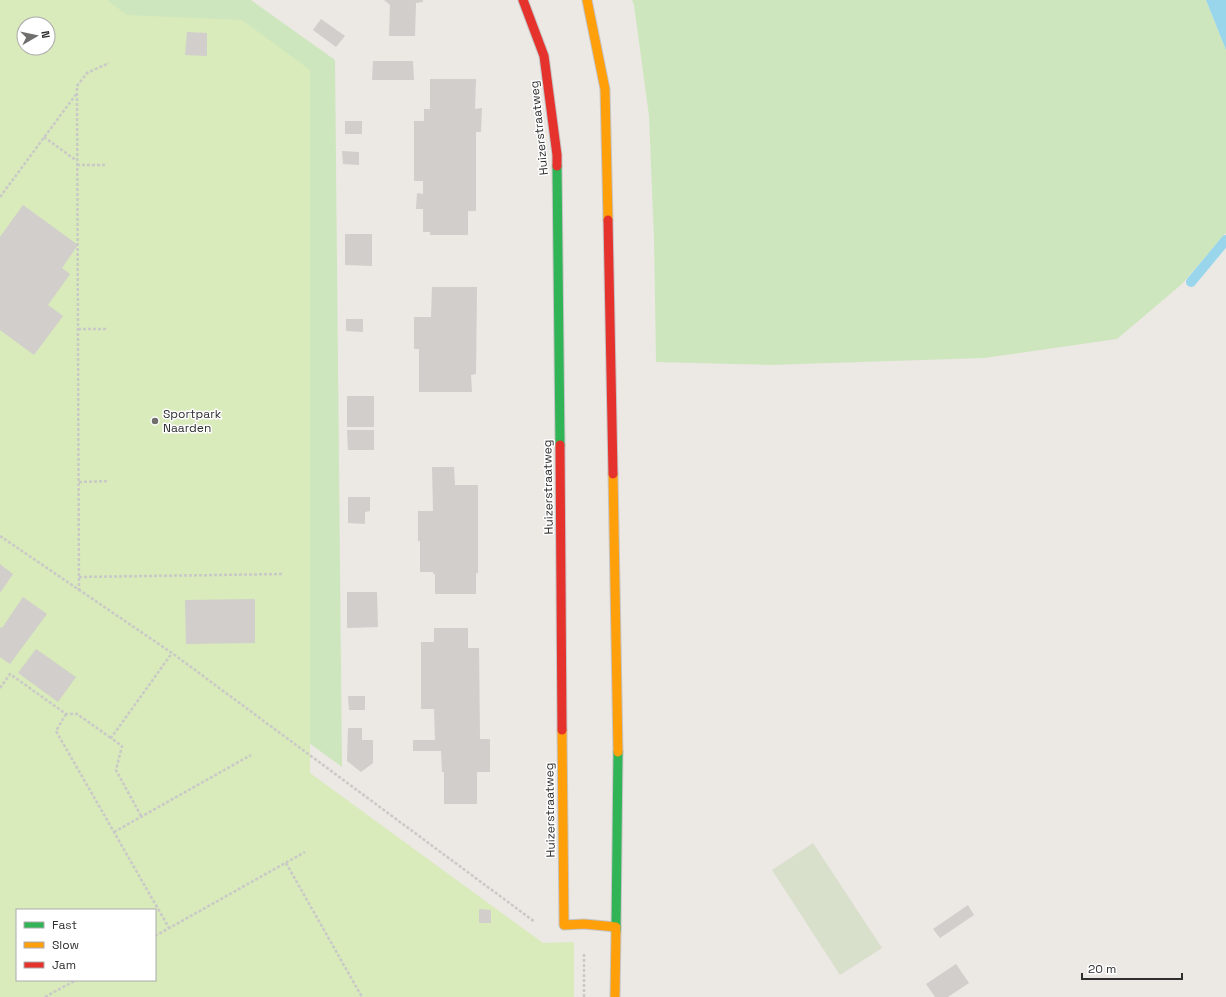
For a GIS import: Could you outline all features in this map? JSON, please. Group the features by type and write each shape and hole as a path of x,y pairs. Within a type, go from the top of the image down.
{"street":[{"name":"Huizerstraatweg","path":"524,0 544,56 556,155 564,925"},
{"path":"587,0 605,89 618,735 615,997"},
{"path":"564,925 584,924 616,927"}],"path":[{"path":"79,591 76,165 77,86 87,73 109,63"},
{"path":"0,197 77,93"},
{"path":"44,137 77,161"},
{"path":"76,165 105,165"},
{"path":"78,329 106,330"},
{"path":"79,482 108,481"},
{"path":"0,536 172,653 536,923 564,925"},
{"path":"79,576 284,574"},
{"path":"111,738 172,653"},
{"path":"0,688 10,674 66,714 77,714 122,746 116,770 141,816"},
{"path":"66,714 56,731 169,928"},
{"path":"114,832 251,756"},
{"path":"156,935 305,852"},
{"path":"286,863 362,997"},
{"path":"46,997 74,981"}],"green space":[{"name":"Sportpark Naarden","path":"0,0 107,0 127,15 242,20 310,70 310,773 543,943 574,942 574,997 0,997"},
{"path":"107,0 251,0 335,60 342,767 217,676 138,39"},
{"path":"632,0 1206,0 1226,50 1226,233 1182,284 1117,339 984,358 769,365 656,362 654,239 649,116 634,5"},
{"path":"813,843 882,948 840,975 772,870"}],"water":[{"path":"1206,0 1226,0 1226,50"}],"building":[{"path":"384,0 423,0 423,2 416,3 415,36 389,36 390,5"},
{"path":"321,19 345,36 336,47 313,30"},
{"path":"187,32 207,33 207,56 185,55"},
{"path":"373,61 413,61 414,80 372,80"},
{"path":"430,79 476,79 475,109 482,108 481,132 476,132 476,211 468,211 468,235 430,235 430,232 423,232 423,209 416,209 417,193 423,194 423,181 414,181 414,121 424,121 424,109 430,109"},
{"path":"345,121 362,121 362,134 345,134"},
{"path":"342,151 359,152 359,165 343,164"},
{"path":"23,205 78,245 62,268 70,274 48,305 63,316 34,355 0,330 0,237"},
{"path":"345,234 372,234 372,266 345,265"},
{"path":"432,287 477,287 476,374 471,375 472,392 419,392 419,349 414,349 414,317 431,317"},
{"path":"346,319 363,319 363,332 346,331"},
{"path":"347,396 374,396 374,427 347,427"},
{"path":"347,430 374,430 374,450 348,450"},
{"path":"432,467 454,467 455,485 478,485 478,573 476,573 476,594 435,594 435,574 433,574 433,572 420,572 418,511 433,511"},
{"path":"348,497 370,497 370,511 365,512 365,524 348,523"},
{"path":"0,564 13,574 0,593"},
{"path":"347,592 377,592 378,627 347,628"},
{"path":"23,597 47,614 10,664 0,657 0,627 2,628"},
{"path":"255,599 255,643 186,644 185,600"},
{"path":"434,628 468,628 468,648 479,648 480,739 490,739 490,772 477,772 477,804 444,804 444,772 442,772 441,751 413,751 413,740 435,740 434,709 421,709 421,642 434,642"},
{"path":"36,649 76,677 58,702 18,673"},
{"path":"348,696 365,696 365,710 349,710"},
{"path":"348,728 362,728 362,740 373,740 373,763 361,772 347,761"},
{"path":"968,905 974,915 940,938 933,929"},
{"path":"479,909 491,910 491,923 479,923"},
{"path":"956,964 969,983 948,997 935,997 926,984"}],"waterway":[{"path":"1191,282 1226,240"}],"traffic: fast":[{"path":"557,166 560,445"},
{"path":"616,931 618,752"}],"traffic: slow":[{"path":"587,0 605,89 608,220"},
{"path":"613,474 618,752"},
{"path":"562,730 564,925 584,924 616,927"},
{"path":"615,997 616,931"}],"traffic: jam":[{"path":"523,0 544,56 557,155 557,166"},
{"path":"608,220 613,474"},
{"path":"560,445 562,730"}],"place":[{"name":"Sportpark Naarden","path":"155,421"}]}
